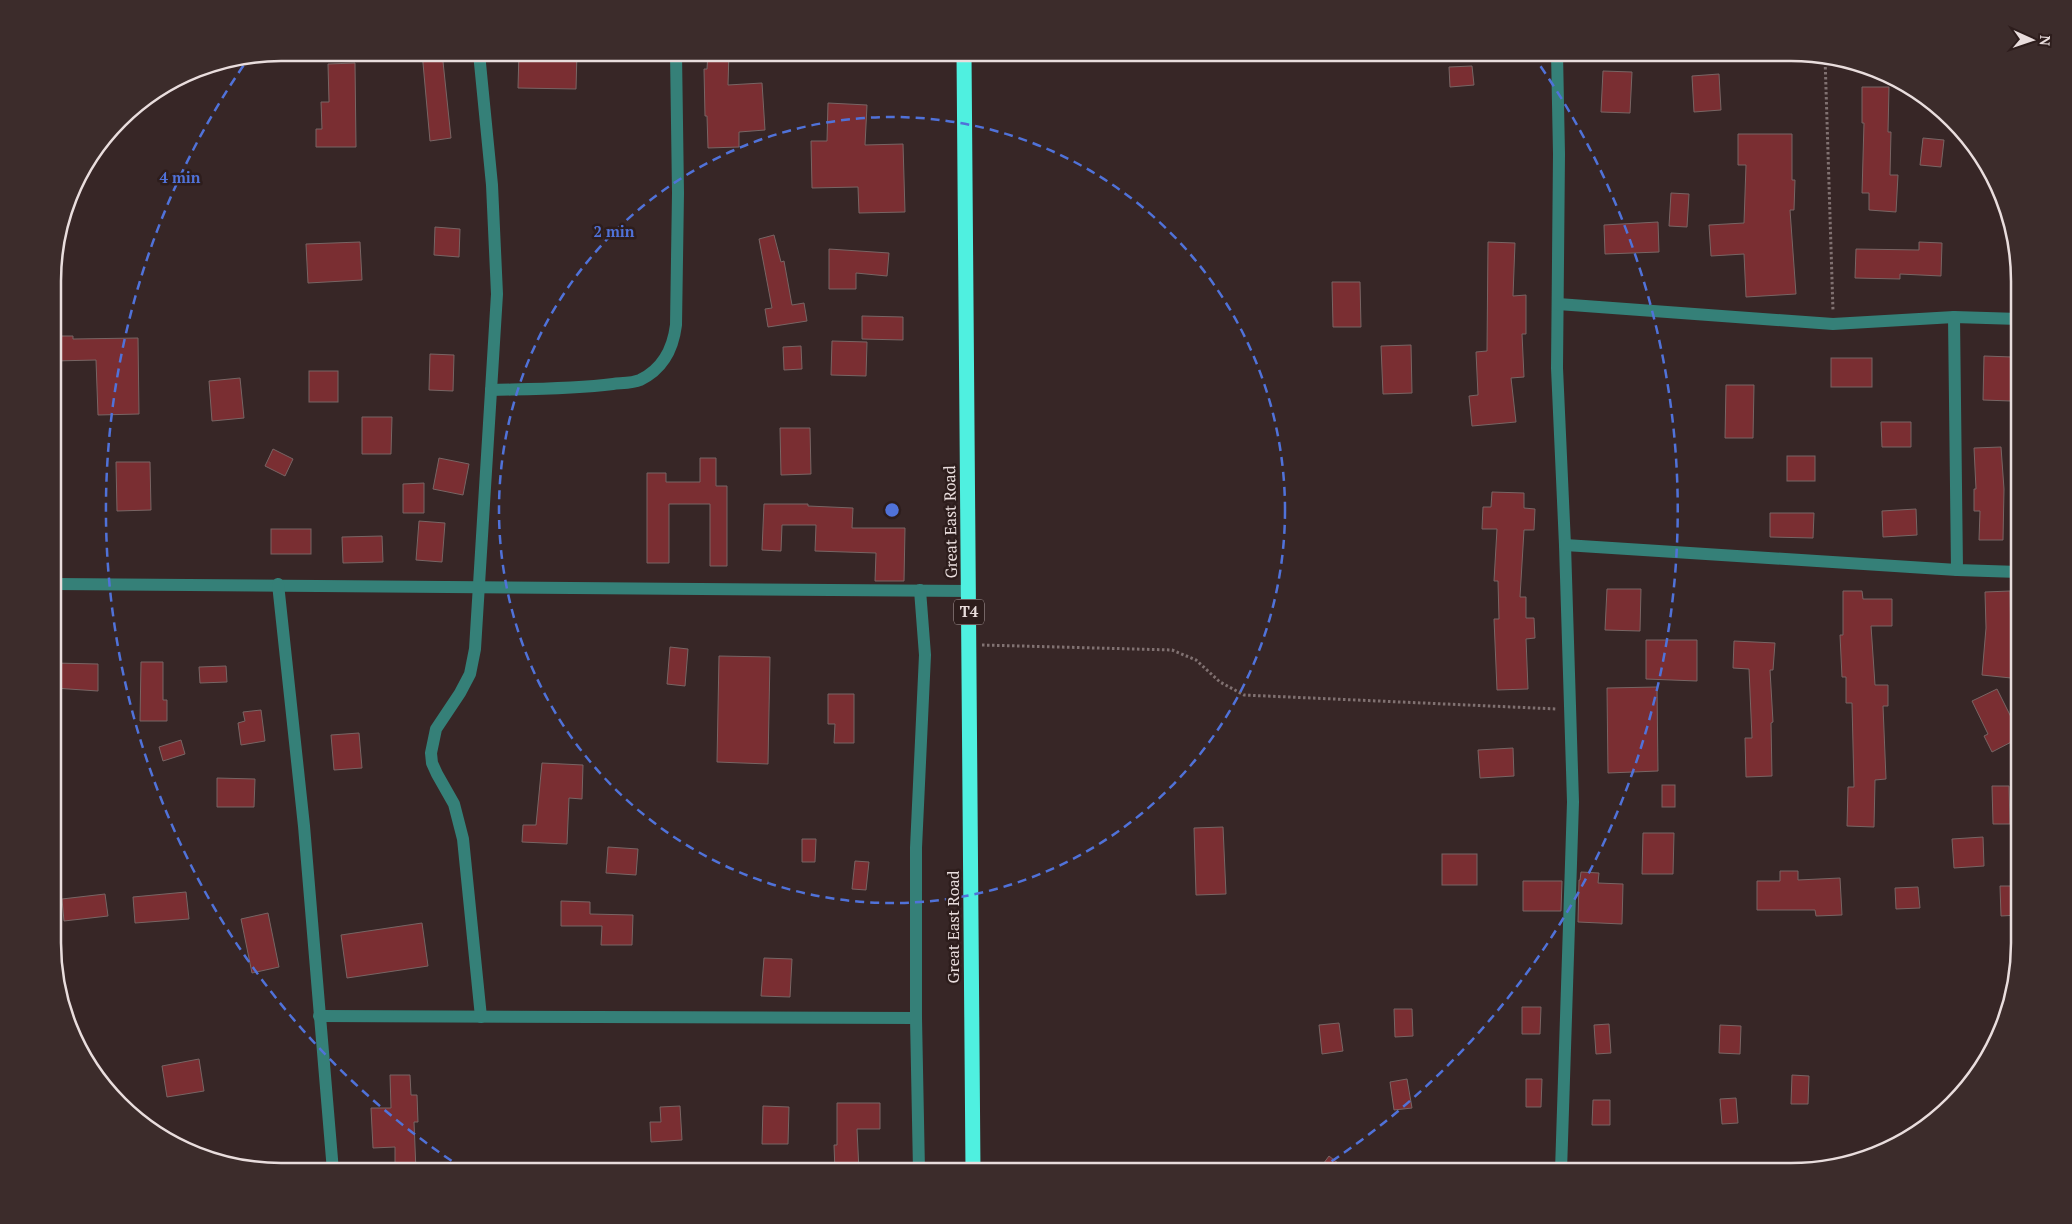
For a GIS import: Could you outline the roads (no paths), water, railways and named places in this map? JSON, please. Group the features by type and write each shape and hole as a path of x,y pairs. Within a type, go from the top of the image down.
{"highway":[{"name":"Great East Road","path":"964,61 973,1163"}],"street":[{"path":"480,61 492,185 497,294 475,649 470,674 436,729 431,753 432,763 454,804 463,839 481,1017"},
{"path":"491,390 601,385 638,381 656,370 668,354 674,343 676,325 676,61"},
{"path":"1557,61 1559,154 1557,368 1573,802 1561,1163"},
{"path":"1558,304 1834,324 1954,317 2011,319"},
{"path":"1954,317 1957,570"},
{"path":"1565,545 2011,572"},
{"path":"61,584 278,584 969,591"},
{"path":"278,584 304,826 332,1163"},
{"path":"919,1163 916,1018 916,848 925,665 920,590"},
{"path":"319,1016 916,1018"}]}
